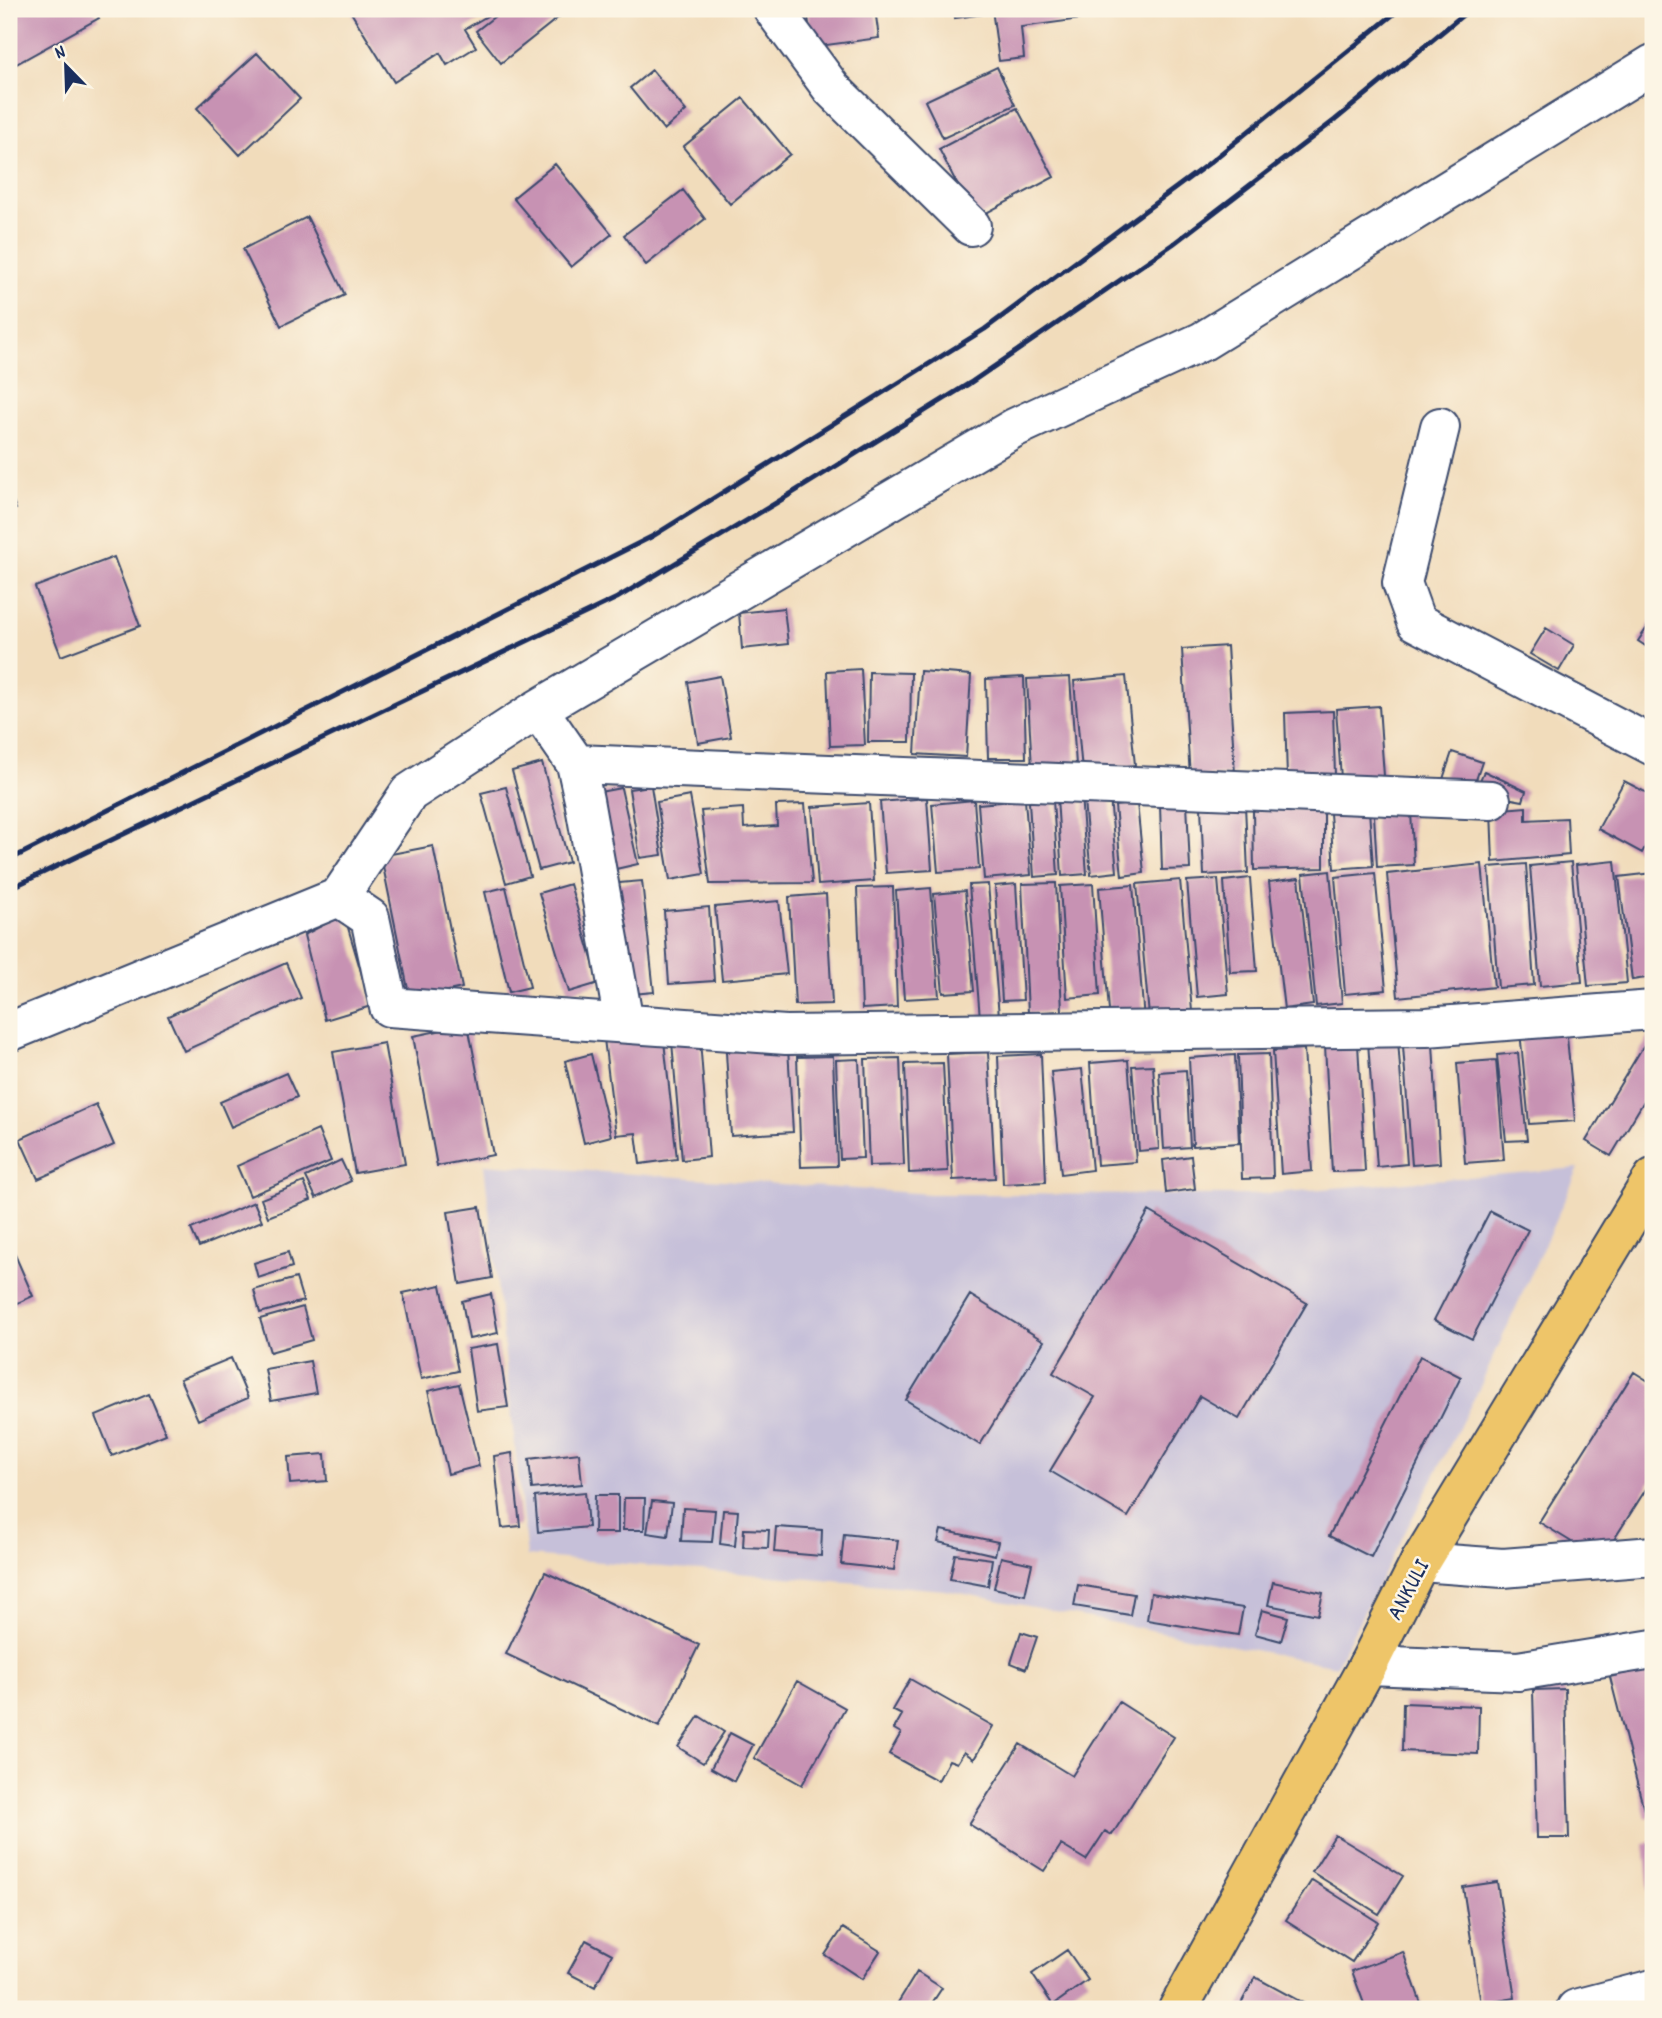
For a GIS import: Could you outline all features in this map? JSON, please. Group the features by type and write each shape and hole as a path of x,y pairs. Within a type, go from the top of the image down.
{"main road":[{"name":"ANKULI","path":"1178,2009 1368,1665 1420,1562 1653,1178"}],"street":[{"path":"773,9 832,89 971,226"},
{"path":"9,1032 339,897 409,793 538,709 1014,428 1203,341 1653,64"},
{"path":"1440,427 1402,583 1416,622 1653,746"},
{"path":"538,709 576,764 624,1023"},
{"path":"576,764 1491,800"},
{"path":"339,897 370,918 389,1007 786,1035 1426,1027 1653,1010"},
{"path":"1420,1562 1503,1568 1653,1556"},
{"path":"1368,1665 1518,1671 1653,1649"},
{"path":"1576,2009 1653,1989"}],"shaded area":[{"path":"484,1164 931,1194 1248,1195 1579,1168 1480,1387 1336,1666 945,1590 527,1556"}],"building":[{"path":"9,9 94,9 99,18 9,68"},
{"path":"360,9 499,9 465,29 476,47 447,65 440,53 394,82 352,14"},
{"path":"504,9 554,9 560,16 501,63 476,31"},
{"path":"807,9 875,9 879,38 812,47"},
{"path":"954,9 990,9 991,13 955,18"},
{"path":"992,9 1095,9 1096,17 1021,27 1024,58 999,61"},
{"path":"1098,9 1148,9 1148,10 1099,17"},
{"path":"257,53 300,99 240,155 197,108"},
{"path":"997,67 1015,105 943,138 925,101"},
{"path":"652,70 686,111 664,130 630,88"},
{"path":"743,98 790,154 730,204 683,147"},
{"path":"1017,108 1054,177 975,219 939,149"},
{"path":"555,164 612,234 571,267 513,198"},
{"path":"683,190 705,219 646,265 624,235"},
{"path":"307,217 345,295 281,326 243,249"},
{"path":"9,490 16,509 9,512"},
{"path":"114,557 140,626 61,656 35,587"},
{"path":"784,608 788,644 742,649 739,613"},
{"path":"1653,619 1653,651 1638,641"},
{"path":"1546,628 1574,645 1559,671 1530,654"},
{"path":"1227,646 1235,774 1190,777 1182,649"},
{"path":"861,669 865,745 830,746 827,671"},
{"path":"920,671 971,675 966,757 915,754"},
{"path":"869,672 911,673 910,742 868,742"},
{"path":"720,676 731,737 698,743 688,682"},
{"path":"1126,676 1135,765 1082,771 1074,681"},
{"path":"1024,677 1026,758 988,758 986,679"},
{"path":"1070,677 1076,765 1032,768 1027,679"},
{"path":"1379,706 1384,776 1341,778 1336,709"},
{"path":"1333,711 1335,775 1287,777 1285,713"},
{"path":"1452,752 1482,762 1470,798 1440,788"},
{"path":"542,763 569,862 539,870 512,771"},
{"path":"1484,771 1526,791 1523,801 1475,792"},
{"path":"1624,781 1653,796 1653,832 1642,853 1598,829"},
{"path":"651,786 662,855 640,858 629,789"},
{"path":"506,787 530,876 506,883 481,793"},
{"path":"621,788 638,864 607,871 589,794"},
{"path":"1081,795 1087,874 1062,876 1057,797"},
{"path":"690,796 704,874 670,880 657,802"},
{"path":"927,798 932,870 886,873 880,802"},
{"path":"1110,798 1117,872 1091,875 1084,801"},
{"path":"974,800 979,869 938,872 932,804"},
{"path":"1025,800 1031,875 984,879 978,804"},
{"path":"1053,800 1058,875 1034,877 1029,802"},
{"path":"869,803 874,881 818,885 812,807"},
{"path":"1137,803 1144,873 1122,876 1115,806"},
{"path":"1187,803 1190,869 1162,870 1160,804"},
{"path":"805,804 812,883 710,884 701,811 743,808 744,828 777,826 776,805"},
{"path":"1245,805 1248,873 1204,875 1201,807"},
{"path":"1526,807 1526,820 1567,818 1569,855 1493,862 1491,810"},
{"path":"1324,809 1324,868 1254,870 1253,810"},
{"path":"1369,810 1373,866 1334,869 1330,813"},
{"path":"1411,812 1414,865 1377,867 1374,815"},
{"path":"433,846 462,988 410,999 381,856"},
{"path":"1615,861 1627,983 1588,986 1576,865"},
{"path":"1571,862 1582,982 1540,986 1530,866"},
{"path":"1482,864 1494,987 1398,997 1387,874"},
{"path":"1526,864 1534,985 1498,988 1489,867"},
{"path":"1330,871 1342,1003 1316,1006 1303,874"},
{"path":"1375,873 1386,990 1345,994 1335,877"},
{"path":"1653,873 1653,977 1632,980 1619,877"},
{"path":"1250,878 1257,971 1230,972 1224,881"},
{"path":"1299,878 1313,1005 1284,1009 1269,882"},
{"path":"1218,879 1228,994 1197,997 1187,881"},
{"path":"1180,880 1192,1011 1149,1016 1137,884"},
{"path":"642,881 654,992 621,995 608,884"},
{"path":"1056,883 1062,1011 1028,1013 1022,884"},
{"path":"570,884 599,983 569,992 539,893"},
{"path":"988,884 999,1016 980,1018 969,885"},
{"path":"1016,884 1023,1000 1002,1001 995,886"},
{"path":"1093,884 1100,995 1067,998 1060,886"},
{"path":"1133,885 1144,1020 1110,1023 1099,888"},
{"path":"506,887 530,987 509,992 485,892"},
{"path":"893,887 897,1007 862,1009 857,888"},
{"path":"931,888 939,997 904,999 896,891"},
{"path":"965,891 974,991 943,993 934,894"},
{"path":"826,894 832,1004 795,1005 789,897"},
{"path":"779,901 787,974 722,980 715,907"},
{"path":"709,907 714,981 669,984 664,911"},
{"path":"344,914 371,1006 325,1020 304,935"},
{"path":"286,963 301,998 184,1051 168,1016"},
{"path":"468,1025 493,1155 437,1166 413,1036"},
{"path":"1566,1027 1575,1121 1529,1124 1520,1031"},
{"path":"1653,1030 1653,1086 1611,1156 1586,1141"},
{"path":"663,1032 677,1159 640,1164 636,1133 616,1135 604,1039"},
{"path":"700,1040 709,1157 682,1160 672,1042"},
{"path":"1398,1040 1407,1164 1377,1167 1368,1042"},
{"path":"384,1043 405,1164 355,1173 333,1052"},
{"path":"1358,1044 1365,1171 1332,1172 1325,1046"},
{"path":"1433,1044 1440,1163 1412,1165 1403,1046"},
{"path":"788,1048 793,1132 731,1136 726,1052"},
{"path":"1304,1049 1312,1171 1281,1174 1273,1051"},
{"path":"988,1052 995,1178 953,1180 947,1054"},
{"path":"1518,1053 1527,1140 1506,1141 1497,1055"},
{"path":"591,1054 611,1136 584,1143 565,1061"},
{"path":"1041,1054 1046,1182 1003,1184 998,1056"},
{"path":"1269,1054 1273,1178 1242,1179 1238,1055"},
{"path":"1235,1055 1239,1143 1193,1146 1189,1058"},
{"path":"833,1056 837,1166 801,1167 797,1057"},
{"path":"900,1058 904,1165 869,1166 865,1059"},
{"path":"859,1059 863,1158 840,1159 836,1060"},
{"path":"1128,1060 1136,1162 1097,1165 1090,1063"},
{"path":"1496,1060 1504,1160 1465,1163 1457,1063"},
{"path":"943,1063 948,1171 909,1173 905,1064"},
{"path":"1153,1065 1159,1149 1139,1151 1132,1066"},
{"path":"1082,1069 1092,1170 1061,1174 1051,1072"},
{"path":"1186,1070 1190,1147 1164,1149 1159,1072"},
{"path":"286,1073 297,1097 231,1127 220,1102"},
{"path":"96,1104 114,1145 38,1179 20,1139"},
{"path":"318,1130 331,1161 250,1196 237,1166"},
{"path":"1191,1156 1195,1189 1166,1193 1163,1160"},
{"path":"341,1160 351,1181 316,1198 306,1177"},
{"path":"304,1182 311,1200 268,1217 261,1199"},
{"path":"254,1202 262,1221 199,1247 191,1229"},
{"path":"480,1207 492,1278 460,1284 448,1212"},
{"path":"1149,1211 1307,1303 1239,1419 1200,1396 1128,1517 1050,1471 1095,1397 1053,1373"},
{"path":"1490,1211 1528,1230 1472,1339 1434,1320"},
{"path":"9,1241 33,1296 9,1307"},
{"path":"288,1252 292,1267 258,1278 254,1263"},
{"path":"296,1278 303,1301 260,1313 254,1290"},
{"path":"441,1285 458,1371 421,1379 403,1293"},
{"path":"491,1294 498,1333 469,1339 462,1301"},
{"path":"970,1295 1044,1341 980,1445 906,1400"},
{"path":"303,1307 312,1340 270,1352 260,1319"},
{"path":"498,1344 508,1407 477,1411 468,1349"},
{"path":"1420,1356 1461,1377 1371,1557 1329,1536"},
{"path":"231,1358 248,1398 198,1420 180,1379"},
{"path":"310,1361 316,1393 271,1401 265,1369"},
{"path":"1634,1372 1653,1384 1653,1478 1601,1560 1539,1522"},
{"path":"459,1384 479,1466 448,1474 428,1391"},
{"path":"149,1394 166,1434 112,1456 96,1416"},
{"path":"512,1453 520,1526 502,1528 494,1456"},
{"path":"579,1453 582,1484 532,1489 529,1459"},
{"path":"325,1454 327,1481 290,1484 288,1457"},
{"path":"585,1492 588,1527 538,1532 535,1497"},
{"path":"595,1495 618,1495 618,1533 594,1533"},
{"path":"624,1498 645,1498 644,1530 623,1530"},
{"path":"652,1501 672,1503 668,1536 647,1533"},
{"path":"683,1508 715,1510 712,1542 681,1541"},
{"path":"723,1510 738,1511 735,1546 720,1544"},
{"path":"776,1527 822,1530 821,1556 774,1552"},
{"path":"744,1529 769,1530 768,1548 743,1547"},
{"path":"941,1530 998,1542 995,1555 938,1542"},
{"path":"844,1534 898,1540 894,1570 841,1564"},
{"path":"955,1554 992,1559 988,1586 950,1579"},
{"path":"1001,1557 1032,1564 1025,1595 994,1588"},
{"path":"545,1572 699,1645 659,1727 506,1654"},
{"path":"1273,1582 1323,1593 1318,1615 1268,1605"},
{"path":"1078,1585 1134,1594 1130,1615 1074,1606"},
{"path":"1151,1593 1243,1608 1238,1635 1147,1620"},
{"path":"1262,1610 1288,1617 1281,1641 1255,1634"},
{"path":"1021,1632 1037,1637 1026,1669 1011,1663"},
{"path":"1653,1666 1653,1816 1646,1818 1610,1677"},
{"path":"910,1679 993,1726 974,1759 964,1752 957,1763 949,1760 938,1781 889,1754 901,1733 894,1729 902,1715 892,1710"},
{"path":"797,1681 845,1708 802,1785 754,1758"},
{"path":"1565,1689 1569,1838 1537,1838 1533,1690"},
{"path":"1119,1702 1174,1737 1112,1835 1105,1831 1086,1860 1061,1845 1044,1871 969,1824 1020,1744 1072,1776"},
{"path":"1403,1703 1479,1706 1478,1754 1402,1751"},
{"path":"699,1716 724,1732 703,1763 678,1747"},
{"path":"730,1733 753,1745 734,1781 711,1768"},
{"path":"1335,1835 1403,1876 1379,1914 1312,1872"},
{"path":"1653,1842 1653,1914 1651,1914 1644,1843"},
{"path":"1312,1880 1378,1922 1352,1962 1286,1920"},
{"path":"1497,1882 1515,1998 1481,2004 1463,1887"},
{"path":"843,1928 880,1951 862,1979 825,1955"},
{"path":"586,1940 612,1954 595,1987 568,1973"},
{"path":"1067,1950 1088,1980 1053,2005 1032,1974"},
{"path":"1403,1952 1423,2009 1366,2009 1352,1971"},
{"path":"917,1972 942,1988 928,2009 894,2009"},
{"path":"1255,1977 1314,2009 1238,2009"}],"railway":[{"path":"9,860 653,536 985,329 1208,164 1400,9"},
{"path":"9,889 617,598 776,503 970,383 1173,244 1335,120 1470,9"}]}
